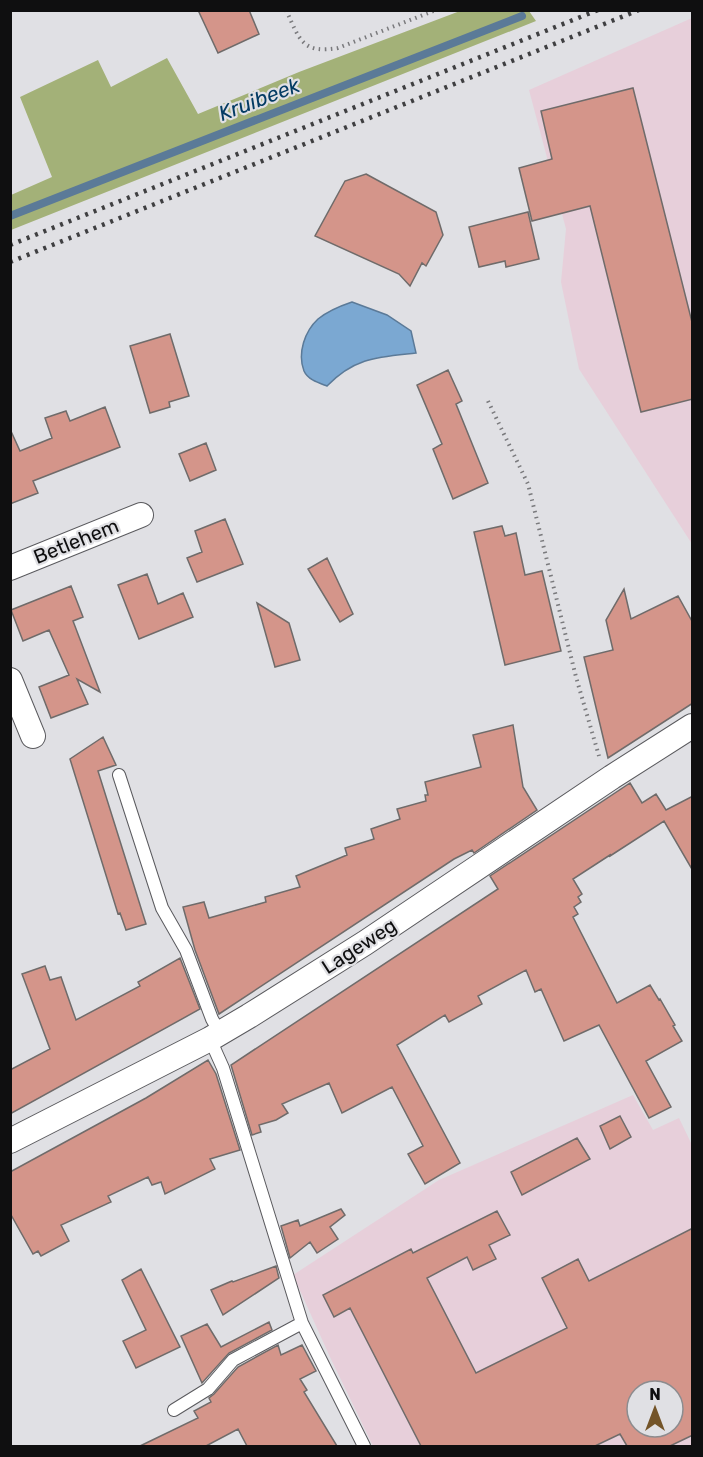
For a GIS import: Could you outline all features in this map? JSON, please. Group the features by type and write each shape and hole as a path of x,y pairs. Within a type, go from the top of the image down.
{"street":[{"name":"Betlehem","path":"10,568 141,515"},
{"path":"10,680 33,736"},
{"name":"Lageweg","path":"10,1141 215,1036 366,943 612,777 693,726"}],"lane":[{"path":"119,775 162,908 186,950 212,1019 223,1068 302,1323 364,1446"},
{"path":"174,1410 208,1389 233,1360 302,1323"}],"path":[{"path":"286,10 297,35 309,47 322,51 338,48 436,10"},
{"path":"488,401 528,484 576,677 601,762 612,777"}],"shaded area":[{"path":"692,18 692,544 579,369 561,282 566,229 529,90"},
{"path":"633,1095 653,1130 679,1118 692,1145 692,1446 373,1446 293,1275 439,1180"}],"green space":[{"path":"460,11 529,11 536,21 11,230 11,195 52,177 20,97 98,60 111,87 167,58 198,114 299,72"}],"water":[{"path":"352,302 387,315 411,331 416,353 368,360 348,369 327,386 311,379 304,371 301,357 306,336 318,319"}],"building":[{"path":"198,10 249,10 259,34 218,53"},
{"path":"633,88 693,326 693,399 641,412 590,206 532,221 519,168 552,159 541,111"},
{"path":"366,174 436,212 443,235 426,266 422,263 410,286 399,274 315,236 345,181"},
{"path":"528,212 539,259 506,267 505,261 479,267 469,227"},
{"path":"170,334 189,396 169,402 170,407 150,413 130,346"},
{"path":"448,370 462,401 456,404 488,483 453,499 433,449 442,444 417,385"},
{"path":"105,407 120,447 33,481 38,493 10,504 10,429 20,451 52,438 45,418 66,411 70,421"},
{"path":"206,443 216,470 190,481 179,454"},
{"path":"225,519 243,564 197,582 187,558 202,552 195,531"},
{"path":"502,526 505,536 516,533 525,575 542,571 561,651 505,665 474,532"},
{"path":"327,558 353,614 340,622 308,569"},
{"path":"147,574 158,604 183,593 193,617 139,639 118,585"},
{"path":"71,586 83,617 73,621 100,692 77,679 88,704 51,718 39,687 69,675 49,630 23,641 11,610"},
{"path":"624,589 631,619 678,596 693,623 693,703 608,758 584,657 613,650 606,620"},
{"path":"257,603 289,623 300,660 275,667"},
{"path":"513,725 523,787 537,810 474,853 472,850 454,859 219,1014 195,950 183,907 204,902 209,918 266,902 265,897 300,887 296,876 347,855 345,848 374,839 371,829 400,819 397,809 426,801 425,795 428,795 425,782 481,767 473,735"},
{"path":"103,737 116,765 98,771 146,924 126,930 120,913 118,914 70,759"},
{"path":"630,783 642,803 656,794 666,810 693,796 693,871 664,821 573,879 582,894 578,897 581,902 574,907 578,914 573,917 617,1003 650,985 675,1025 673,1026 682,1041 646,1061 671,1107 649,1118 599,1025 564,1041 541,989 535,992 526,970 478,996 482,1004 449,1022 445,1015 397,1045 460,1163 425,1184 408,1154 423,1146 392,1087 342,1113 329,1083 282,1104 288,1113 276,1120 259,1125 261,1132 252,1135 231,1065 498,889 490,876"},
{"path":"180,958 200,1009 10,1114 10,1070 50,1049 22,974 45,966 50,980 61,977 76,1020 140,986 138,982"},
{"path":"208,1060 216,1074 240,1150 210,1159 215,1169 165,1194 161,1182 152,1185 148,1177 108,1196 111,1202 61,1225 69,1241 41,1256 38,1251 33,1254 10,1213 10,1172 146,1098"},
{"path":"620,1116 631,1137 610,1149 600,1126"},
{"path":"577,1138 590,1159 522,1195 511,1172"},
{"path":"341,1209 345,1215 330,1227 338,1239 317,1253 310,1242 290,1258 281,1226 298,1220 300,1226"},
{"path":"497,1211 510,1235 489,1245 496,1259 473,1270 467,1257 427,1278 476,1373 567,1328 542,1278 578,1259 589,1281 693,1228 693,1435 685,1439 685,1379 625,1379 625,1439 685,1439 670,1446 627,1446 620,1434 595,1446 421,1446 350,1308 334,1317 323,1295 411,1249 413,1253"},
{"path":"276,1266 279,1278 223,1315 211,1290"},
{"path":"141,1269 180,1347 136,1368 123,1341 146,1330 122,1280"},
{"path":"269,1322 272,1330 229,1353 202,1383 181,1336 207,1324 221,1347"},
{"path":"278,1345 281,1355 302,1345 316,1371 300,1379 307,1390 304,1392 337,1446 247,1446 238,1429 206,1446 140,1446 198,1418 194,1411 211,1402 209,1398 238,1367"}],"waterway":[{"name":"Kruibeek","path":"10,216 522,16"}],"railway":[{"path":"10,245 598,10"},
{"path":"10,262 639,10"}]}
